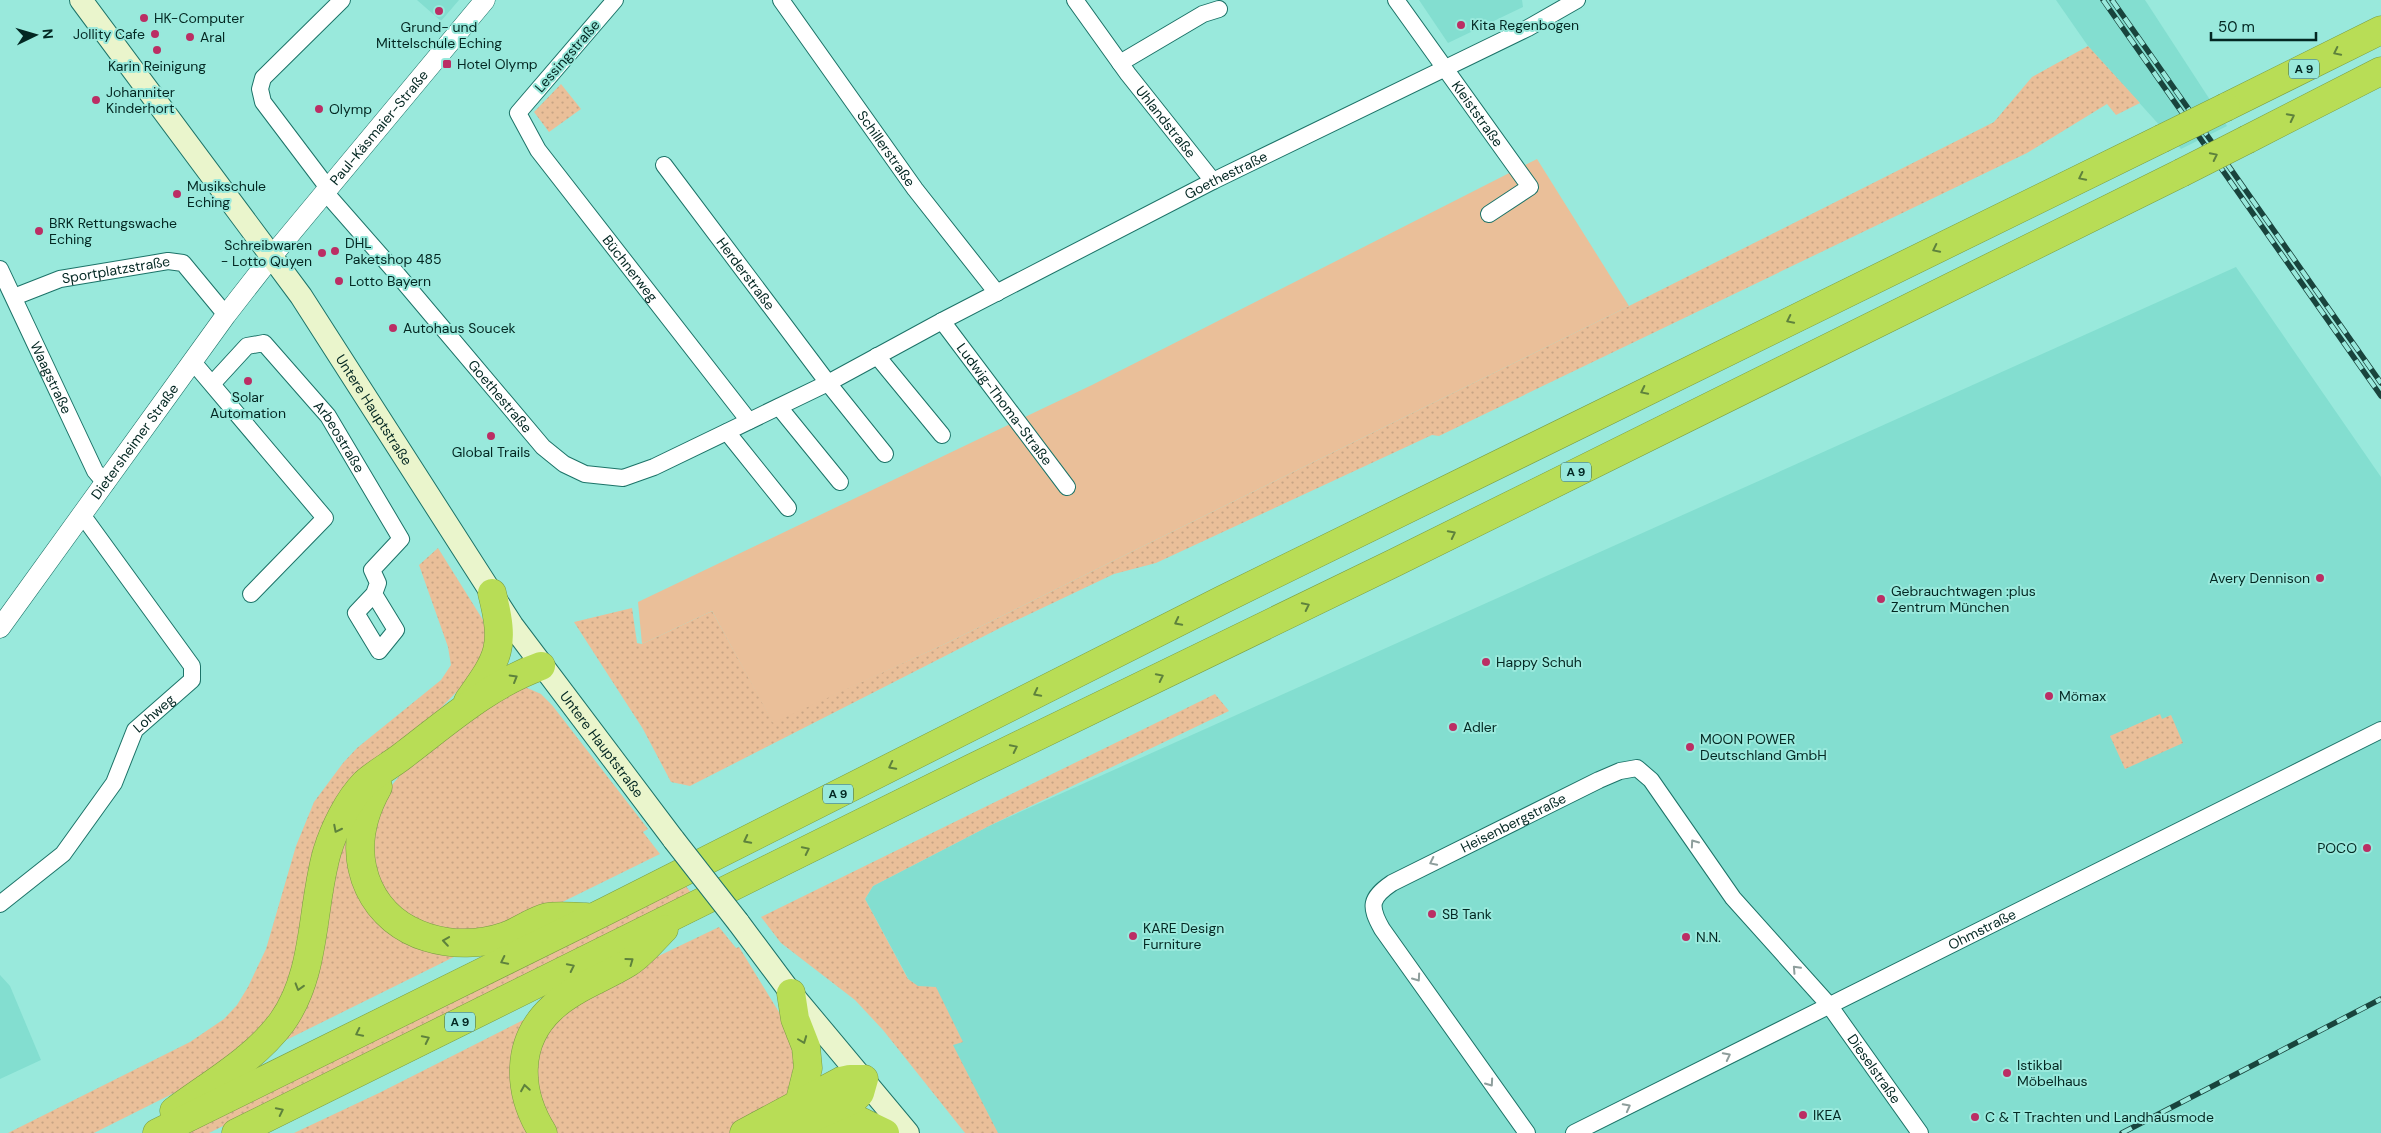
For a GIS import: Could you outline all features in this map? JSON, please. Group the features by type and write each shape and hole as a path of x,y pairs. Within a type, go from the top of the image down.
{"highway":[{"name":"A 9","path":"158,1133 595,916 1222,600 2381,30"},
{"name":"A 9","path":"236,1133 684,910 1394,563 2248,139 2381,71"},
{"path":"460,713 496,659 498,616 492,593"},
{"path":"489,670 504,660 519,654 537,661"},
{"path":"144,1133 262,1045 282,1022 296,997 309,956 323,870 333,836 353,799 365,783 460,713 537,661"},
{"path":"390,766 368,806 360,834 360,850 366,880 372,895 395,921 423,937 455,943 506,936 547,917 595,916"},
{"path":"543,1133 529,1106 523,1074 524,1058 534,1028 552,1007 571,994 630,962 684,910"},
{"path":"791,1121 808,1068 806,1047 795,1019 792,993"},
{"path":"791,1121 840,1081 864,1079"},
{"path":"744,1133 791,1121 858,1120 885,1133"}],"main road":[{"name":"Untere Hauptstraße","path":"81,0 301,296 537,661 792,993 908,1133"}],"street":[{"name":"Goethestraße","path":"342,0 263,78 260,89 263,102 327,190 543,447 564,464 585,474 624,478 654,467 828,383 942,321 1213,181 1528,28 1577,0"},
{"name":"Paul-Käsmaier-Straße","path":"272,256 423,77 485,0"},
{"name":"Lessingstraße","path":"518,113 615,0"},
{"name":"Schillerstraße","path":"781,0 916,189 997,293"},
{"name":"Uhlandstraße","path":"1075,0 1120,63 1213,181"},
{"name":"Kleiststraße","path":"1396,0 1530,187 1489,214"},
{"path":"1120,63 1203,14 1219,9"},
{"name":"Büchnerweg","path":"518,113 538,150 749,421"},
{"name":"Herderstraße","path":"664,165 828,383"},
{"name":"Dietersheimer Straße","path":"0,628 83,516 226,315 272,256"},
{"name":"Sportplatzstraße","path":"14,297 60,280 168,261 183,262 226,315"},
{"name":"Waagstraße","path":"0,269 95,471 106,484"},
{"name":"Ludwig-Thoma-Straße","path":"942,321 1067,487"},
{"name":"Arbeostraße","path":"213,383 247,346 264,344 328,416 400,539 372,570 378,583 374,594"},
{"path":"877,356 942,435"},
{"path":"193,362 213,383 325,518 251,594"},
{"path":"828,383 885,454"},
{"path":"779,407 840,482"},
{"path":"726,432 788,508"},
{"name":"Lohweg","path":"0,904 63,854 114,783 134,730 192,680 192,666 83,516"},
{"name":"Ohmstraße","path":"1579,1131 2381,730"},
{"name":"Heisenbergstraße","path":"1527,1133 1382,929 1372,906 1377,896 1392,882 1620,771 1636,768 1651,780 1732,898 1829,1005"},
{"name":"Dieselstraße","path":"1829,1005 1920,1133"}],"shaded area":[{"name":"Grund- und Mittelschule Eching","path":"417,0 459,0 441,21"},
{"name":"Kita Regenbogen","path":"1419,0 1522,0 1523,7 1448,43"},
{"path":"2056,0 2145,0 2227,126 2181,149 2088,46"},
{"path":"2088,46 2140,103 2116,115 2107,104 2027,153 1439,436 1432,435 1156,563 1114,574 1002,627 690,786 671,782 643,729 574,622 632,608 637,643 642,644 712,611 773,722 947,643 1629,306 1994,122 2032,77"},
{"path":"561,84 581,109 549,132 534,112"},
{"path":"1537,159 1629,306 947,643 773,723 712,611 642,644 638,602 1092,385"},
{"path":"2236,267 2381,477 2381,1133 992,1133 865,899 873,886 991,825"},
{"path":"438,548 483,620 487,636 484,652 469,679 441,708 360,780 304,945 274,1021 192,1084 94,1133 8,1133 190,1042 224,1019 237,1005 266,949 296,846 314,802 343,763 357,748 441,680 451,665 448,647 419,565"},
{"path":"525,687 541,694 552,705 648,829 643,832 660,854 536,915 465,934 413,922 380,890 369,838 388,790 401,774 498,696"},
{"path":"1215,694 1229,711 991,825 873,886 865,899 908,979 918,986 936,987 963,1042 953,1045 998,1133 965,1133 883,1030 855,1000 781,943 761,917"},
{"path":"2160,714 2162,719 2171,715 2183,743 2125,769 2110,736"},
{"path":"346,823 356,880 464,952 266,1050"},
{"path":"685,885 692,894 209,1133 186,1133"},
{"path":"719,927 736,948 739,947 793,1035 799,1084 764,1116 729,1133 551,1133 531,1059 571,998"},
{"path":"0,975 10,986 41,1060 0,1079"},
{"path":"537,1013 535,1133 294,1133 379,1093"}],"railway":[{"path":"2103,0 2381,396"},
{"path":"2112,0 2381,383"},
{"path":"2122,1133 2381,999"}],"place":[{"name":"Grund- und Mittelschule Eching","path":"439,11"},
{"name":"HK-Computer","path":"144,18"},
{"name":"Kita Regenbogen","path":"1461,25"},
{"name":"Jollity Cafe","path":"155,34"},
{"name":"Aral","path":"190,37"},
{"name":"Karin Reinigung","path":"157,50"},
{"name":"Hotel Olymp","path":"447,64"},
{"name":"Johanniter Kinderhort","path":"96,100"},
{"name":"Olymp","path":"319,109"},
{"name":"Musikschule Eching","path":"177,194"},
{"name":"BRK Rettungswache Eching","path":"39,231"},
{"name":"DHL Paketshop 485","path":"335,251"},
{"name":"Schreibwaren - Lotto Quyen","path":"322,253"},
{"name":"Lotto Bayern","path":"339,281"},
{"name":"Autohaus Soucek","path":"393,328"},
{"name":"Solar Automation","path":"248,381"},
{"name":"Global Trails","path":"491,436"},
{"name":"Avery Dennison","path":"2320,578"},
{"name":"Gebrauchtwagen :plus Zentrum München","path":"1881,599"},
{"name":"Happy Schuh","path":"1486,662"},
{"name":"Mömax","path":"2049,696"},
{"name":"Adler","path":"1453,727"},
{"name":"MOON POWER Deutschland GmbH","path":"1690,747"},
{"name":"POCO","path":"2367,848"},
{"name":"SB Tank","path":"1432,914"},
{"name":"KARE Design Furniture","path":"1133,936"},
{"name":"N.N.","path":"1686,937"},
{"name":"Istikbal Möbelhaus","path":"2007,1073"},
{"name":"IKEA","path":"1803,1115"},
{"name":"C & T Trachten und Landhausmode","path":"1975,1117"}]}
